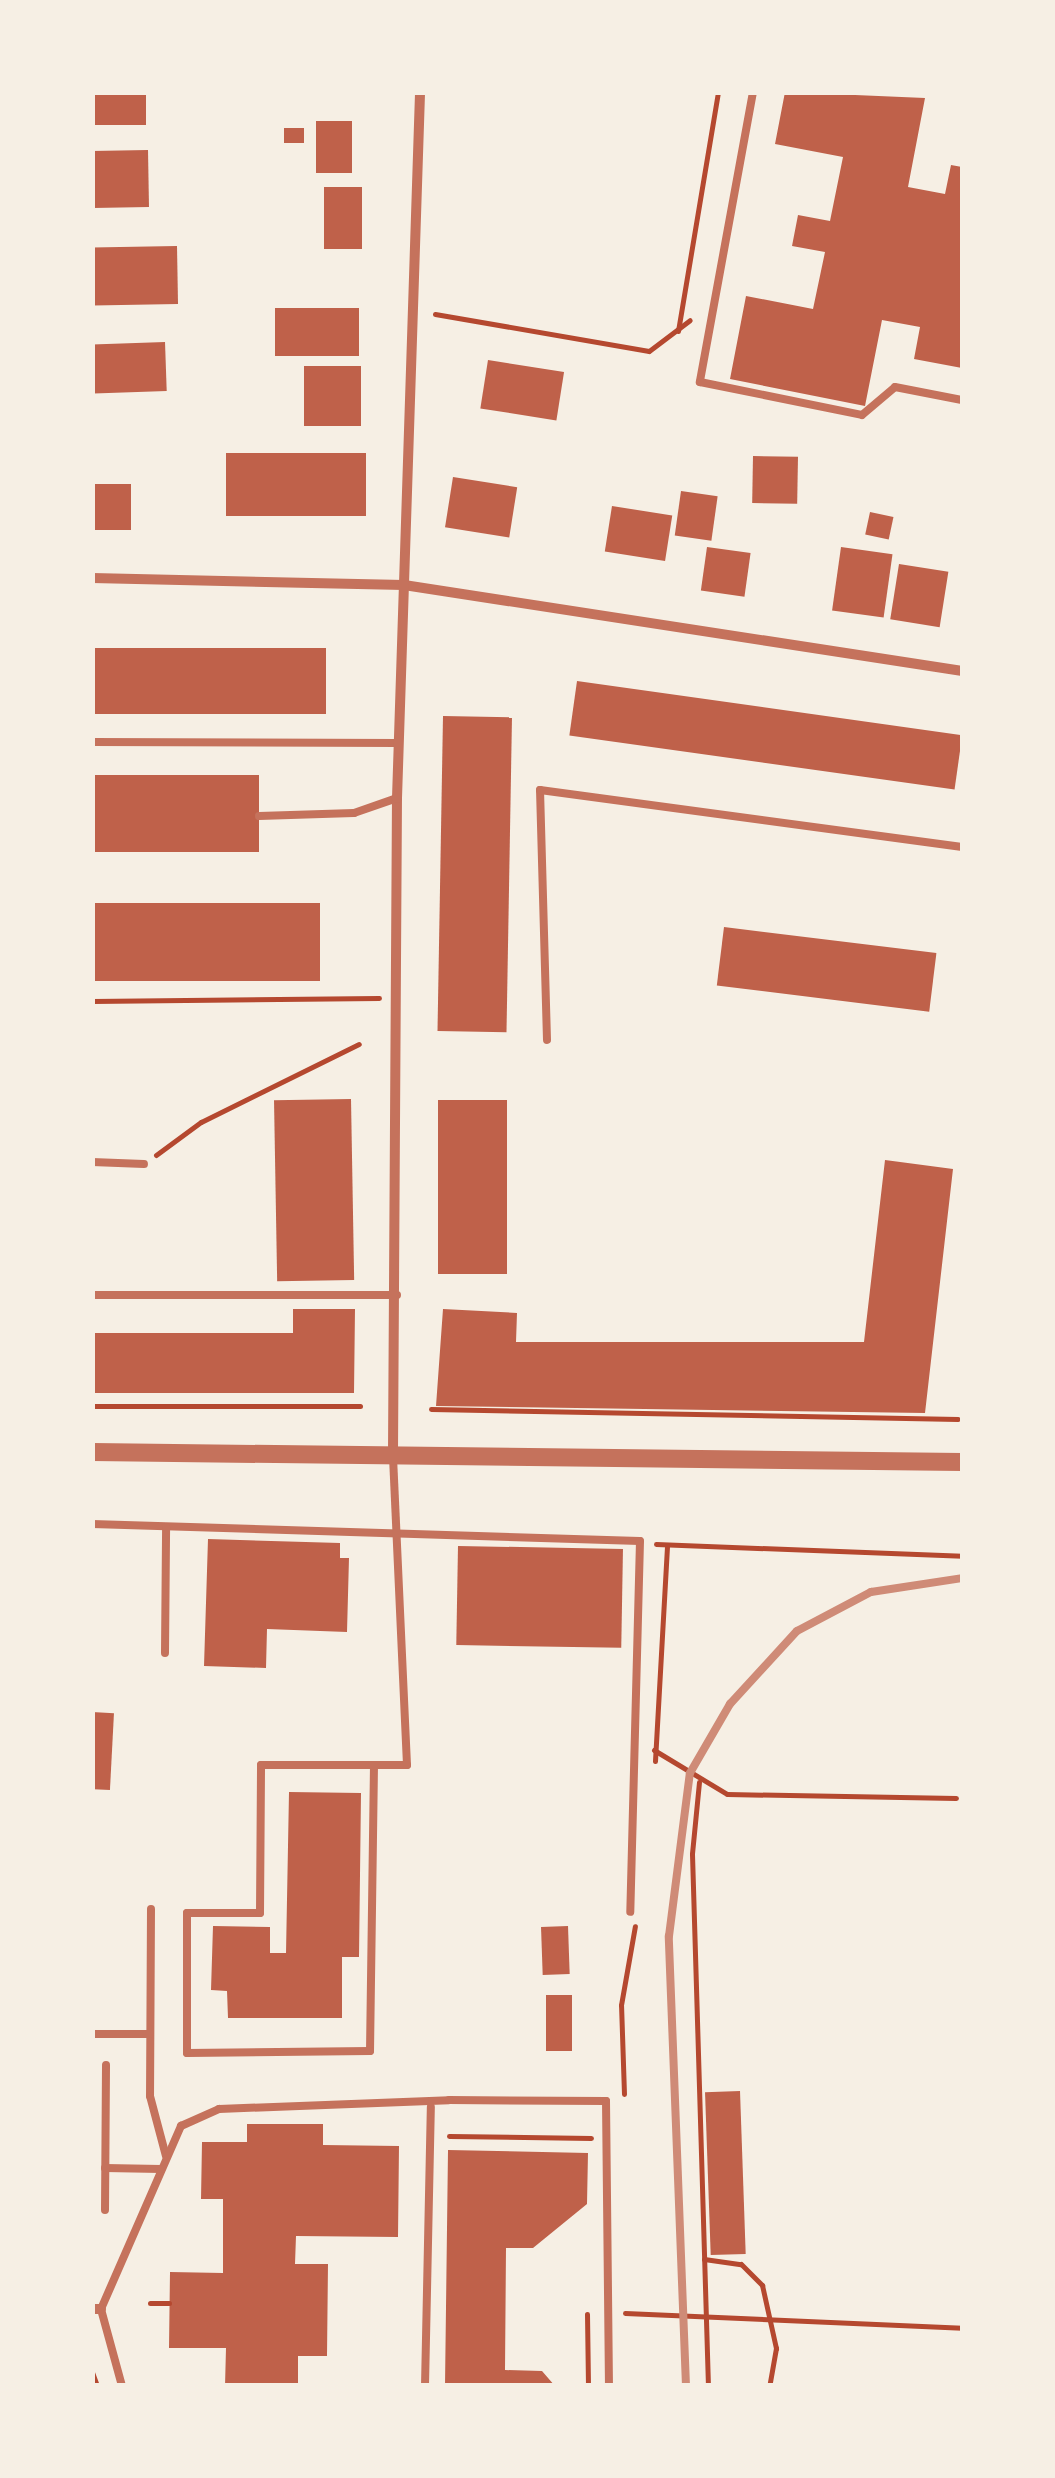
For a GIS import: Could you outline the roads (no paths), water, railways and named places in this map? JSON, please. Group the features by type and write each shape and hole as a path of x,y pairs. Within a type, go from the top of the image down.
{"street":[{"path":"393,1451 398,1295 398,743 420,92"},
{"path":"92,578 404,586 962,670"},
{"path":"92,1452 393,1451 962,1462"}],"lane":[{"path":"753,92 700,382 862,415 895,388 962,400"},
{"path":"92,742 398,743"},
{"path":"547,1040 540,790 962,847"},
{"path":"259,816 354,813 397,798"},
{"path":"92,1162 144,1164"},
{"path":"92,1296 398,1295"},
{"path":"374,1765 370,2051 186,2053 187,1912 260,1913 262,1765 374,1765 407,1765 393,1451"},
{"path":"92,1524 399,1529 640,1541 634,1912"},
{"path":"165,1653 166,1528"},
{"path":"151,1908 150,2096 166,2156"},
{"path":"92,2034 150,2034"},
{"path":"105,2210 106,2065"},
{"path":"122,2386 97,2309 182,2126 219,2108 606,2101 609,2386"},
{"path":"425,2386 431,2106"},
{"path":"105,2168 161,2169"}],"railway":[{"path":"686,2386 669,1936 690,1773 730,1704 797,1631 871,1592 962,1578"}]}
